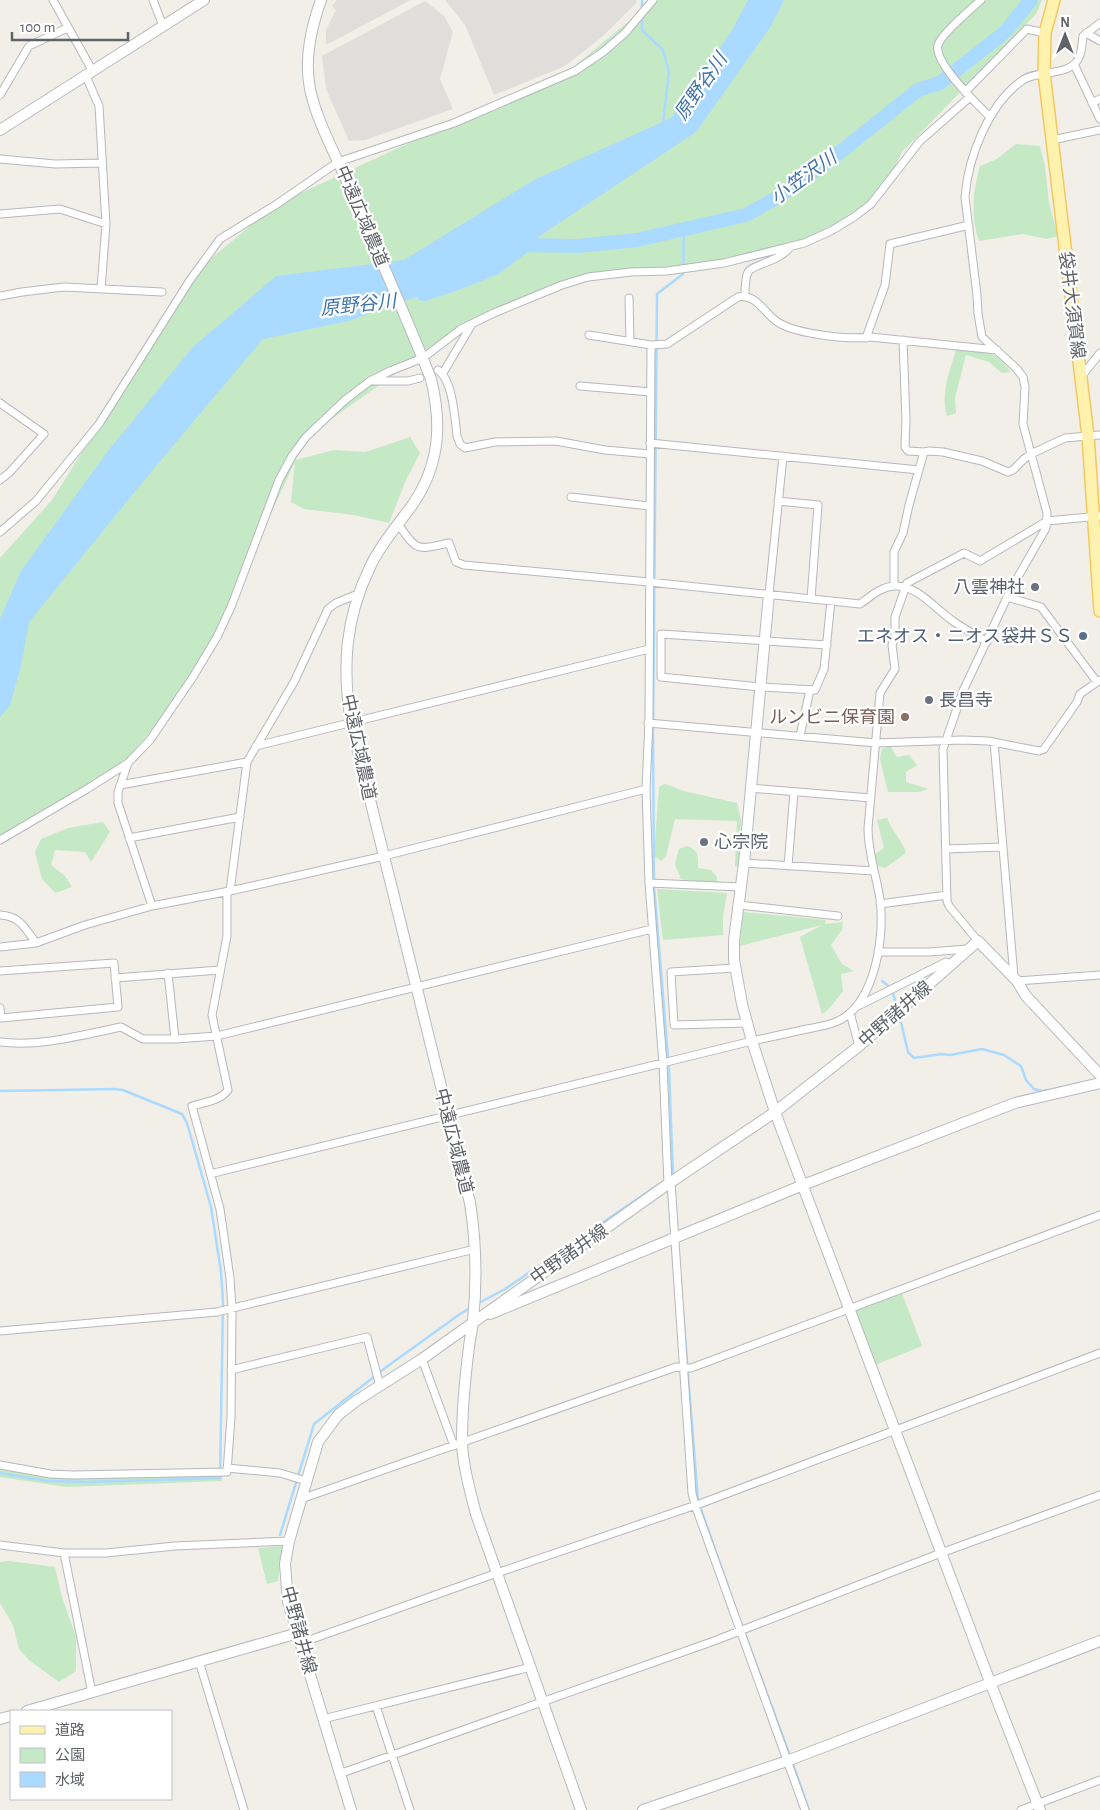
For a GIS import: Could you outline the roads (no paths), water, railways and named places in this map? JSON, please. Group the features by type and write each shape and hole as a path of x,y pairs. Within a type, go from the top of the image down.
{"main road":[{"name":"袋井大須賀線","path":"1054,0 1045,33 1044,73 1081,378 1094,435 1100,611"}],"street":[{"path":"53,0 88,72 99,106 106,224 101,289"},
{"path":"153,0 163,26"},
{"path":"0,130 88,72 204,0"},
{"name":"中遠広域農道","path":"321,0 309,43 308,75 310,89 340,166 423,358 435,394 438,415 438,434 431,469 424,485 380,548 358,594 348,634 346,693 351,723 470,1203 475,1249 473,1322 458,1444 470,1492 497,1573 581,1810"},
{"path":"981,0 941,38 937,47 939,56 944,64 989,116"},
{"path":"0,532 36,501 99,424 190,280 214,246 227,234 340,166 454,123 575,71 603,52 625,33 651,1"},
{"path":"1100,23 1082,36 1080,56 1074,64 1054,72 1029,76 1021,80 1004,97 989,116 966,183 965,197 982,338 1016,368 1022,377 1025,387 1023,424 1047,513 1047,521 1046,528 1007,597 963,691 943,749 947,895 949,906 978,941 1016,979 1026,996 1100,1075"},
{"path":"0,95 29,46 67,28"},
{"path":"0,840 128,763 150,740 217,637 231,607 276,488 292,456 306,437 326,416 370,381 423,358 460,329 537,294 588,277 695,268 791,246 831,231 871,204 920,141 968,94 1027,29 1045,33"},
{"path":"1086,33 1100,41"},
{"path":"1074,64 1100,119"},
{"path":"1092,102 1100,99"},
{"path":"1052,140 1100,130"},
{"path":"0,160 55,164 102,163"},
{"path":"0,214 60,209 106,224"},
{"path":"866,338 885,285 890,244 969,225"},
{"path":"744,296 747,274 751,268 786,254 791,246"},
{"path":"0,296 64,287 162,292"},
{"path":"589,335 652,345 667,344 738,297 744,296 752,298 777,322 790,329 853,339 903,340 997,350"},
{"path":"629,298 630,342"},
{"path":"472,324 440,372 449,388 454,408 457,436 460,444 465,448 495,442 556,441 605,450 650,454"},
{"path":"903,340 906,420 905,447 908,451 943,452 982,461 1008,472 1014,470 1024,458 1065,438 1094,435"},
{"path":"652,345 646,789 649,882 663,1064 669,1183 687,1368 692,1492 698,1504 740,1631 805,1810"},
{"path":"1081,378 1100,353"},
{"path":"370,381 408,381 420,378"},
{"path":"580,386 651,392"},
{"path":"0,403 44,434 9,473 0,480"},
{"path":"650,443 919,470"},
{"path":"894,586 894,552 903,533 924,452"},
{"path":"783,456 744,863 734,940 735,968 747,1023 774,1112 1039,1807"},
{"path":"571,497 650,506"},
{"path":"778,501 818,505 811,599"},
{"path":"859,1046 853,1010 873,978 878,952 880,904 868,842 880,693 895,669 892,645 895,638 894,617 907,582 964,553 980,561 1047,521 1097,517"},
{"path":"398,524 412,544 422,549 449,543 456,562 464,565 860,604 881,589 894,586 905,587 918,594 952,621 987,642"},
{"path":"0,1465 50,1474 73,1475 227,1472 231,1417 232,1309 220,1209 192,1106 224,1096 228,1090 212,1015 227,936 228,891 247,762 294,682 328,609 336,603 358,594"},
{"path":"648,723 876,743 946,740 994,742 1039,752 1044,749 1077,702 1080,694 1098,681 1041,607 1007,597"},
{"path":"827,645 661,634 660,677 760,687 815,690 824,669 827,645 832,601"},
{"path":"256,746 649,649"},
{"path":"800,736 810,690"},
{"path":"994,742 1002,847 1016,979"},
{"path":"120,785 247,762"},
{"path":"128,763 118,792 118,802 152,906"},
{"path":"750,788 871,798"},
{"path":"0,947 36,943 85,925 152,906 384,856 646,789"},
{"path":"788,866 794,792"},
{"path":"129,838 240,817"},
{"path":"946,849 1002,847"},
{"path":"744,863 874,871"},
{"path":"649,882 741,886"},
{"path":"880,904 947,895"},
{"path":"738,906 838,916"},
{"path":"0,915 17,919 36,943"},
{"path":"0,1042 54,1040 121,1027 143,1039 217,1036 652,928"},
{"name":"中野諸井線","path":"351,1810 288,1602 286,1584 285,1564 289,1541 318,1442 327,1429 338,1415 422,1359 669,1183 774,1112 859,1046 978,941"},
{"path":"878,952 929,952 969,949"},
{"path":"210,1174 752,1041 834,1023 853,1010 946,962 952,965"},
{"path":"0,971 114,963 118,1007 1,1018 0,1008"},
{"path":"735,968 671,972 674,1025 747,1023"},
{"path":"115,978 220,970"},
{"path":"168,973 175,1039"},
{"path":"1016,979 1100,975"},
{"path":"473,1322 803,1185 1015,1104 1100,1083"},
{"path":"301,1499 676,1367 687,1368 1100,1215"},
{"path":"0,1331 205,1314 475,1249"},
{"path":"231,1370 367,1338 380,1386"},
{"path":"301,1644 497,1573 698,1504 895,1432 1100,1353"},
{"path":"422,1359 458,1444"},
{"path":"227,1468 280,1473 306,1481"},
{"path":"340,1774 740,1631 941,1553 1100,1495"},
{"path":"0,1545 64,1554 106,1553 176,1546 289,1541"},
{"path":"64,1554 92,1693"},
{"path":"31,1710 298,1632"},
{"path":"643,1810 787,1760 1100,1641"},
{"path":"199,1661 244,1810"},
{"path":"323,1719 531,1667"},
{"path":"376,1706 410,1810"},
{"path":"1021,1810 1039,1807 1100,1780"}],"water":[{"path":"748,0 784,0 771,26 696,132 514,253 459,282 348,321 263,339 146,478 29,622 21,666 10,705 0,717 0,619 21,571 108,451 192,348 276,276 404,260 534,180 671,118 731,32"}],"waterway":[{"path":"642,0 642,11"},
{"name":"小笠沢川","path":"526,245 577,246 637,240 746,215 778,197 839,153 918,90 940,83 1005,32 1031,0"},
{"path":"642,16 642,30 663,50 669,72 663,123"},
{"path":"671,1176 673,1175 669,1069 654,886 653,734 657,294 683,274 684,230"},
{"name":"原野谷川","path":"423,294 495,268 528,243"},
{"path":"882,981 891,988 898,1009"},
{"path":"899,1014 908,1052 914,1058 942,1054 950,1055 982,1049 1004,1055 1021,1066 1026,1080 1034,1089 1049,1090"},
{"path":"0,1091 123,1090 182,1114 187,1123 211,1207 221,1272 223,1302 220,1478 86,1482 47,1481 0,1473"},
{"path":"477,1304 505,1289 658,1185"},
{"path":"280,1535 314,1424 385,1368 472,1307"},
{"path":"683,1311 698,1501 729,1589"},
{"path":"741,1623 790,1756"},
{"path":"792,1761 809,1810"}],"place":[{"name":"八雲神社","path":"1035,587"},
{"name":"エネオス・ニオス袋井ＳＳ","path":"1083,636"},
{"name":"長昌寺","path":"929,700"},
{"name":"ルンビニ保育園","path":"905,717"},
{"name":"心宗院","path":"704,842"}]}
